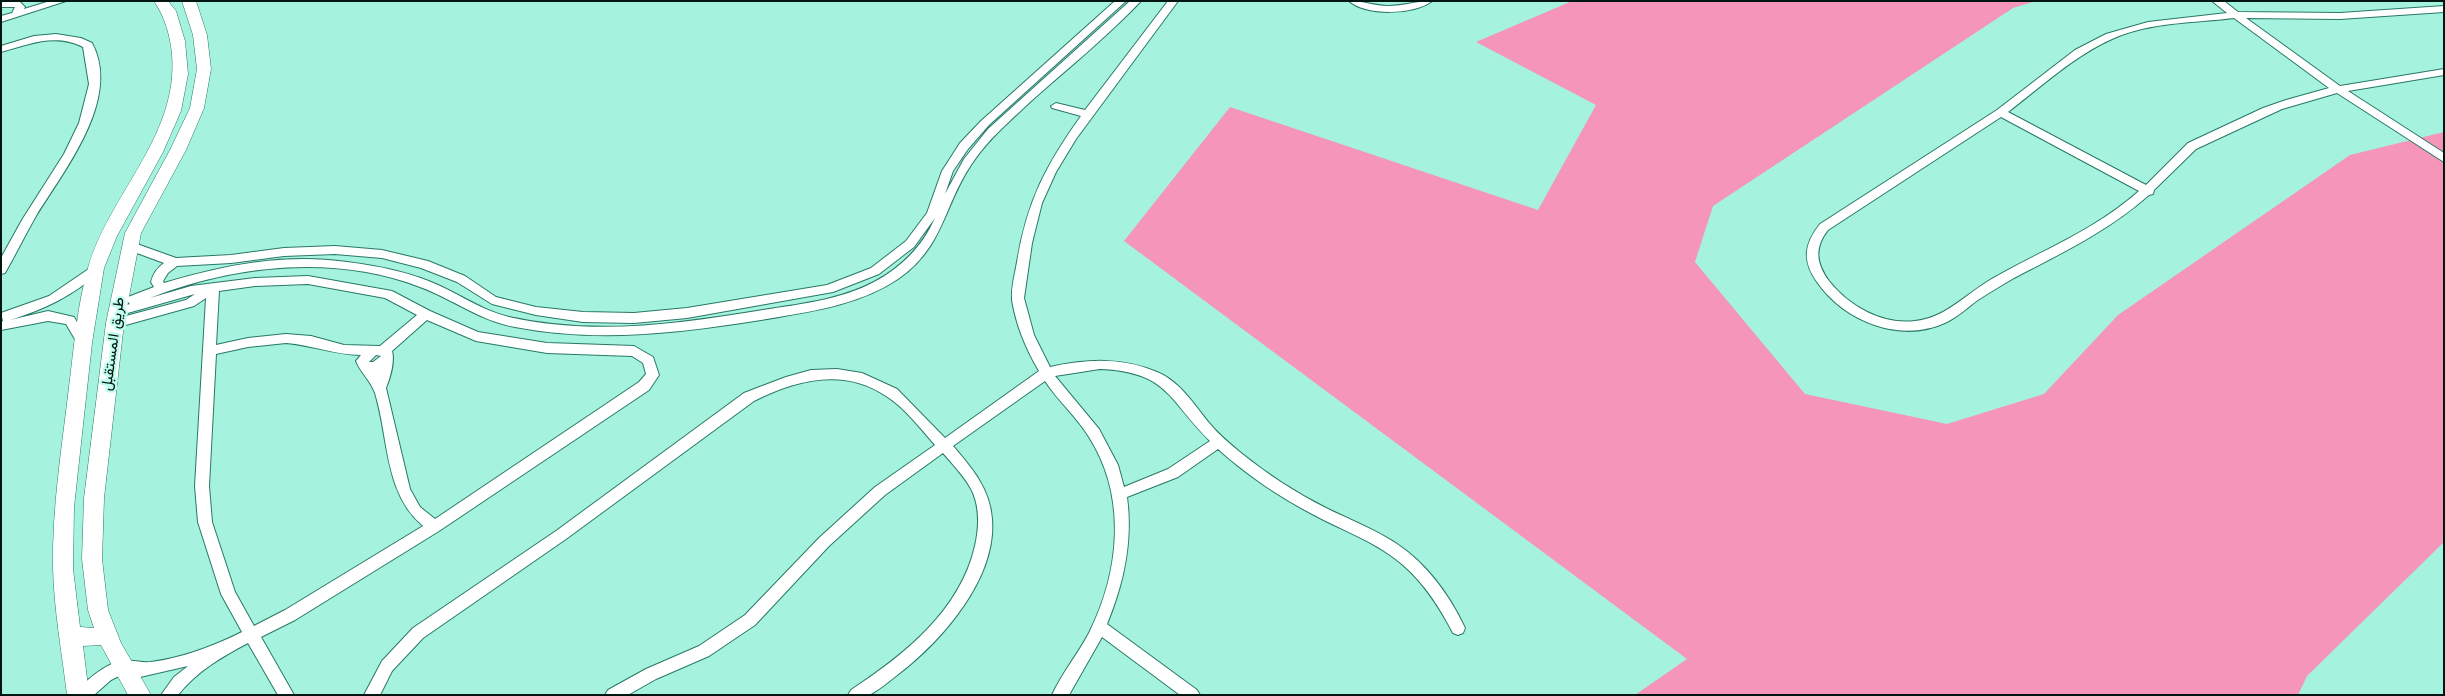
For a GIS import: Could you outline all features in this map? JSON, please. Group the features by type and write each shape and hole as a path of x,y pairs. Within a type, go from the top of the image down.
{"main road":[{"name":"طريق المستقبل","path":"78,695 63,569 64,506 83,343 96,268 109,236 155,152 174,111 181,74 178,41 169,11 161,1"},
{"name":"طريق المستقبل","path":"140,695 122,667 98,610 92,559 94,498 117,314 133,233 178,150 197,108 204,69 200,35 190,1"},
{"path":"70,632 90,638 108,634"}],"street":[{"path":"1,19 61,1"},
{"path":"130,246 175,262 231,259 284,252 335,250 382,254 424,264 454,276 492,300 536,311 583,317 634,318 687,313 829,290 875,271 910,244 932,214 948,171 964,146 985,123 1121,1"},
{"path":"117,314 161,287 224,271 283,263 338,263 379,270 417,281 452,296 483,314 528,325 577,332 630,333 684,328 830,304 876,286 907,266 925,248 937,229 956,182 972,155 992,131 1136,1"},
{"path":"1060,695 1078,670 1100,627 1114,590 1123,538 1122,493 1111,461 1094,433 1046,373 1031,342 1018,296 1027,235 1043,186 1063,149 1173,1"},
{"path":"1354,1 1384,10 1409,8 1427,1"},
{"path":"2217,1 2338,90 2444,158"},
{"path":"2,2 17,4 20,7 19,11 14,15"},
{"path":"2444,8 2340,16 2234,15 2148,25 2110,36 2060,64 2001,112 1824,227 1813,239 1810,254 1815,270 1826,286 1845,304 1861,314 1895,326 1910,327 1939,320 1954,313 1981,291 2100,227 2149,190 2192,146 2200,142 2258,114 2292,102 2338,90 2444,72"},
{"path":"1,49 51,36 66,36 78,39 88,45 94,74 94,89 87,114 74,145 56,178 32,212 1,270"},
{"path":"1056,106 1088,114"},
{"path":"2001,112 2149,190"},
{"path":"161,287 157,282 158,275 175,262"},
{"path":"2,322 58,300 96,268"},
{"path":"117,314 190,303 213,289 255,282 308,280 388,294 426,314 476,336 547,348 634,351 649,360 652,367 653,375 644,386 434,527 290,615 218,652 179,682 169,695"},
{"path":"213,289 202,486 205,522 228,594 286,695"},
{"path":"426,314 380,354 364,357 374,382 380,388 403,490 415,510 434,527"},
{"path":"2,322 41,317 70,320 83,343"},
{"path":"211,351 238,344 289,339 312,341 342,350 380,354"},
{"path":"342,350 354,362 366,366"},
{"path":"380,354 384,378 380,388"},
{"path":"613,695 651,674 704,651 750,620 824,542 863,505 942,445 1046,373 1075,365 1103,363 1130,367 1156,377 1177,392 1218,442 1254,470 1293,496 1336,520 1375,536 1409,561 1438,592 1458,628"},
{"path":"372,695 387,666 418,633 562,535 749,397 773,385 799,377 826,374 851,376 874,382 893,394 942,445 977,488 985,509 986,533 979,557 967,586 954,606 927,640 900,665 856,695"},
{"path":"1122,493 1149,485 1175,474 1198,459 1218,442"},
{"path":"1100,627 1192,695"},
{"path":"83,695 106,675 122,667 140,670 156,668 218,652"}],"shaded area":[{"path":"1572,1 2036,1 2013,8 1713,206 1695,262 1805,394 1947,424 2044,394 2118,315 2350,155 2444,132 2444,542 2307,676 2298,695 1635,695 1687,659 1124,241 1230,107 1538,210 1596,105 1476,42"}]}
